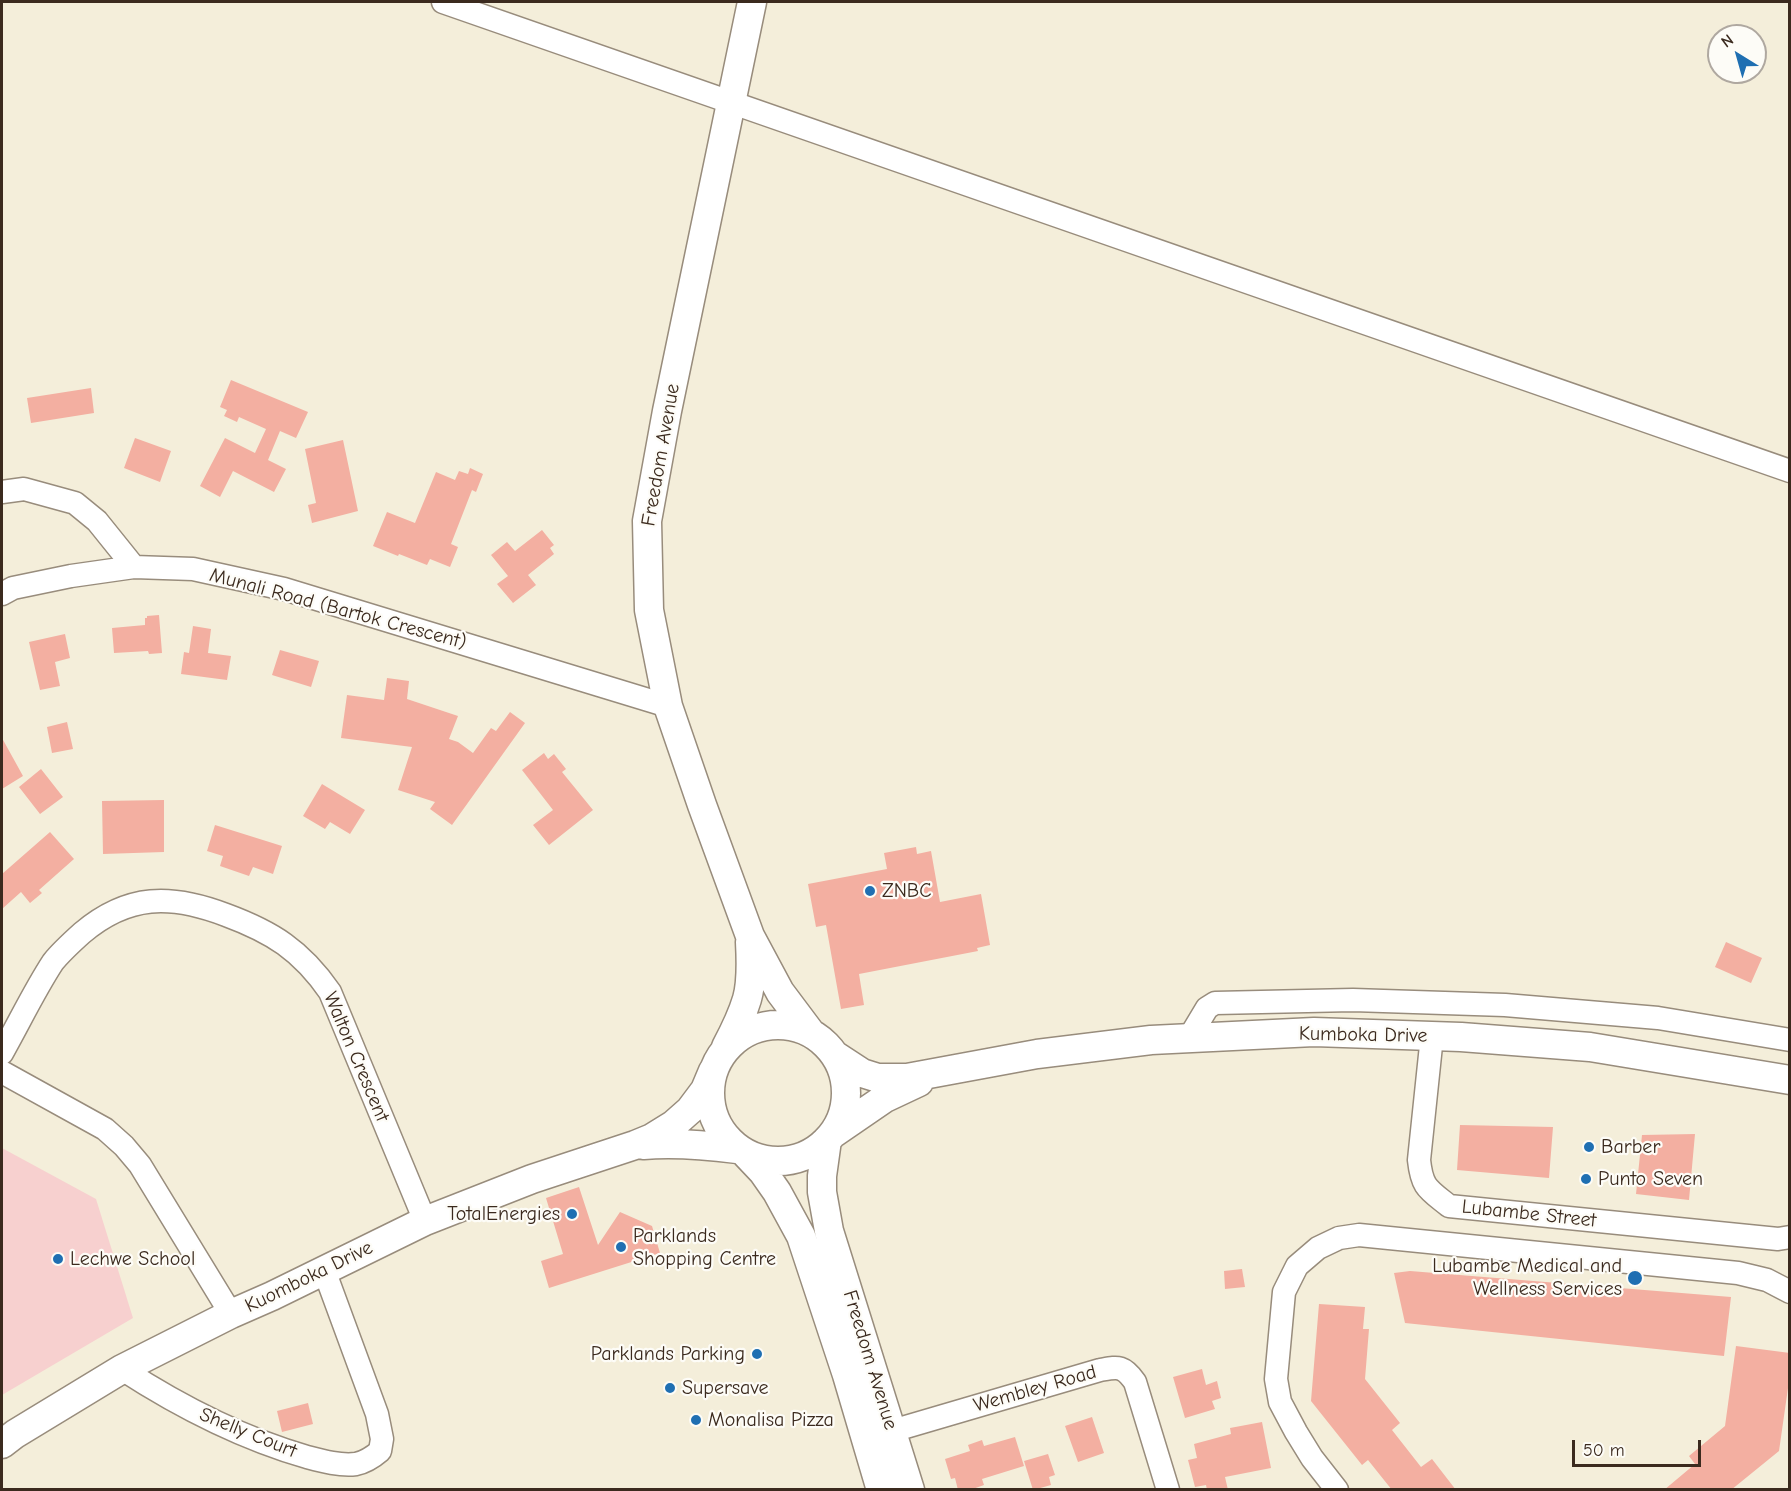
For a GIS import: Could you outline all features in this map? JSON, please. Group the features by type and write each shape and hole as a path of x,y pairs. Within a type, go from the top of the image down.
{"main road":[{"name":"Freedom Avenue","path":"752,2 667,411 647,521 649,610 668,706 750,936 780,992 810,1032"},
{"name":"Freedom Avenue","path":"634,1145 673,1125 690,1110 705,1090 735,1028 747,997 751,963 750,936"},
{"path":"634,1145 661,1143 741,1151 763,1160 783,1162 801,1158 818,1149 830,1137 843,1115 847,1095 844,1074 836,1056 824,1042 810,1032 792,1026 772,1025 754,1029 737,1038 718,1061 709,1092 712,1114 722,1133 741,1151"},
{"name":"Kumboka Drive","path":"836,1056 862,1072 878,1078 907,1078 1037,1054 1151,1040 1314,1032 1432,1036 1590,1047 1790,1080"},
{"name":"Kumboka Drive","path":"830,1137 885,1098 937,1073"},
{"name":"Freedom Avenue","path":"830,1137 822,1184 829,1231 910,1490"},
{"name":"Kuomboka Drive","path":"2,1444 122,1369 425,1221 532,1179 634,1145"},
{"name":"Freedom Avenue","path":"741,1151 763,1172 777,1192 801,1236 847,1376 881,1490"}],"street":[{"path":"443,2 1790,471"},
{"path":"2,492 24,489 75,503 97,521 134,567"},
{"name":"Munali Road (Bartok Crescent)","path":"2,594 14,588 71,576 134,567 193,569 284,589 668,706"},
{"name":"Walton Crescent","path":"2,1053 54,961 95,921 119,908 156,900 185,902 214,910 255,926 275,937 305,960 330,992 425,1221"},
{"path":"1353,1000 1354,1034"},
{"path":"1189,1038 1207,1008 1215,1003 1353,1000 1505,1005 1658,1017 1790,1040"},
{"name":"Lubambe Street","path":"1432,1036 1419,1160 1421,1176 1426,1187 1449,1206 1779,1239 1790,1236"},
{"path":"2,1072 105,1129 124,1146 140,1165 231,1314"},
{"path":"1337,1490 1312,1458 1296,1432 1280,1402 1276,1379 1284,1292 1297,1266 1318,1248 1339,1238 1359,1235 1738,1273 1767,1280 1790,1292"},
{"name":"Shelly Court","path":"122,1369 188,1409 275,1448 327,1462 356,1464 370,1459 380,1452 381,1438 377,1414 324,1270"},
{"name":"Wembley Road","path":"892,1431 1117,1367 1127,1371 1135,1382 1168,1490"}],"shaded area":[{"name":"Lechwe School","path":"2,1148 96,1199 133,1318 2,1395"}],"building":[{"path":"231,380 308,412 296,438 280,431 268,460 286,469 274,492 233,471 220,497 200,486 225,438 255,453 266,429 239,417 237,422 224,416 227,410 220,407"},
{"path":"91,388 94,413 31,423 27,398"},
{"path":"135,438 171,451 160,482 124,468"},
{"path":"343,440 358,511 312,523 308,505 316,503 305,449"},
{"path":"470,468 483,474 476,492 472,490 451,544 458,547 450,567 430,559 427,565 373,546 387,512 415,523 436,472 455,480 459,471 468,474"},
{"path":"542,530 554,545 550,548 554,554 528,575 536,585 513,603 497,584 508,576 491,555 507,542 515,551"},
{"path":"159,615 162,653 149,654 148,651 114,653 112,628 145,625 147,616"},
{"path":"193,626 211,629 208,653 231,656 227,680 181,674 184,652 189,653"},
{"path":"65,634 70,658 55,662 60,686 40,690 29,642"},
{"path":"280,650 319,661 311,687 272,675"},
{"path":"387,678 409,681 407,699 458,716 449,739 458,742 473,753 491,728 496,731 510,712 525,723 452,825 430,809 435,802 398,790 412,747 341,738 347,695 384,700"},
{"path":"67,722 73,749 52,753 47,727"},
{"path":"2,738 23,776 2,789"},
{"path":"544,753 548,759 554,754 566,769 562,772 593,810 549,845 533,825 553,810 522,770"},
{"path":"41,769 63,797 40,814 19,787"},
{"path":"322,784 365,810 350,834 330,822 325,829 303,816"},
{"path":"164,800 164,852 103,854 102,801"},
{"path":"215,825 282,846 273,874 253,867 249,876 220,866 223,856 207,851"},
{"path":"50,832 74,859 39,890 42,893 30,903 21,892 2,909 2,874"},
{"path":"916,847 917,854 931,851 940,902 981,894 990,945 977,948 978,951 859,974 864,1005 841,1009 826,925 816,927 808,884 887,869 884,853"},
{"path":"1726,942 1762,958 1751,983 1715,967"},
{"path":"1460,1125 1553,1127 1549,1178 1457,1170"},
{"path":"1695,1134 1689,1200 1636,1194 1642,1135"},
{"name":"Parklands Shopping Centre","path":"579,1187 598,1245 620,1212 652,1226 660,1253 549,1288 541,1261 563,1254 546,1198"},
{"path":"1242,1269 1245,1287 1225,1289 1224,1271"},
{"path":"1410,1271 1731,1297 1724,1356 1405,1323 1394,1273"},
{"path":"1319,1304 1365,1307 1363,1329 1369,1329 1365,1379 1400,1423 1392,1430 1421,1467 1432,1459 1456,1490 1392,1490 1368,1460 1362,1465 1311,1401"},
{"path":"1736,1346 1790,1353 1790,1374 1779,1451 1731,1490 1664,1490 1695,1464 1689,1456 1725,1426"},
{"path":"1202,1369 1206,1385 1217,1381 1221,1398 1212,1401 1215,1409 1185,1418 1173,1377"},
{"path":"308,1403 313,1424 282,1432 277,1411"},
{"path":"1092,1417 1104,1453 1078,1462 1065,1426"},
{"path":"1262,1422 1271,1468 1225,1477 1228,1490 1207,1490 1206,1485 1195,1487 1188,1460 1197,1458 1194,1444 1231,1434 1230,1428"},
{"path":"1015,1437 1024,1466 982,1479 984,1485 970,1490 958,1490 955,1478 951,1479 945,1459 970,1451 968,1445 982,1440 984,1446"},
{"path":"1048,1454 1055,1475 1049,1477 1051,1485 1033,1490 1024,1461"}],"place":[{"name":"ZNBC","path":"870,891"},
{"name":"Barber","path":"1589,1147"},
{"name":"Punto Seven","path":"1586,1179"},
{"name":"TotalEnergies","path":"572,1214"},
{"name":"Parklands Shopping Centre","path":"621,1247"},
{"name":"Lechwe School","path":"58,1259"},
{"name":"Lubambe Medical and Wellness Services","path":"1635,1278"},
{"name":"Parklands Parking","path":"757,1354"},
{"name":"Supersave","path":"670,1388"},
{"name":"Monalisa Pizza","path":"696,1420"}]}
